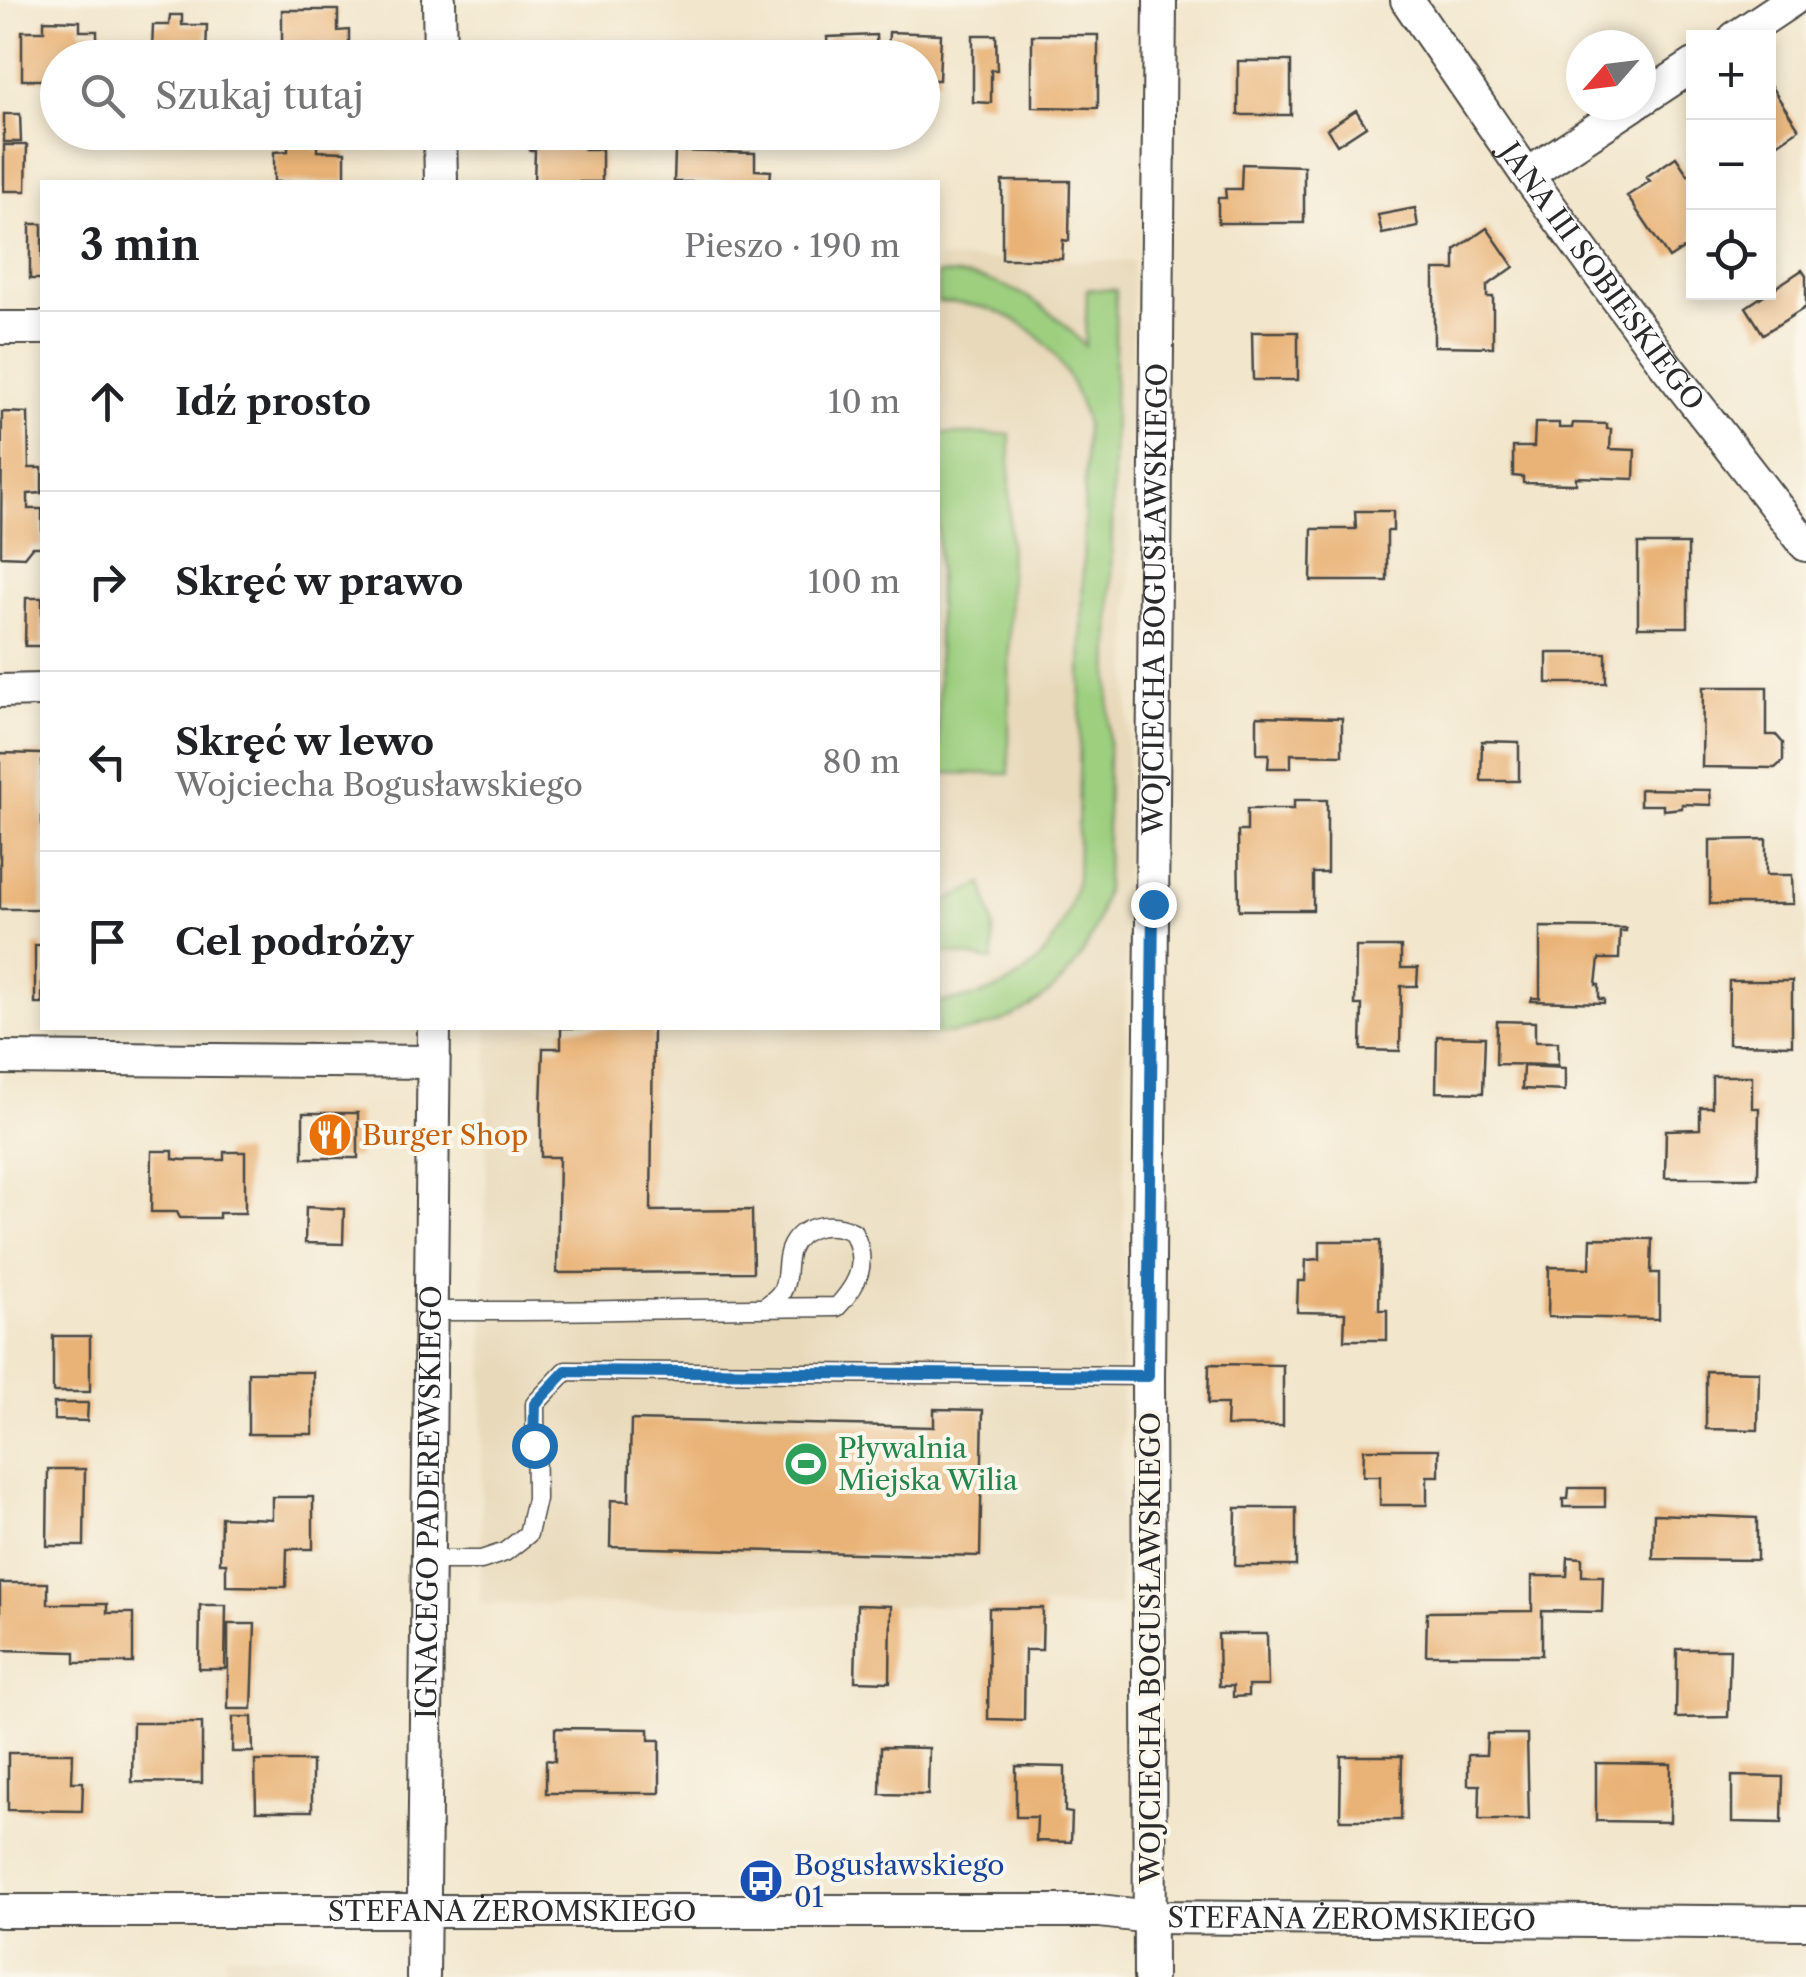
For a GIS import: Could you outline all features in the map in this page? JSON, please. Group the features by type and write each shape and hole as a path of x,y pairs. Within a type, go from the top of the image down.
{"street":[{"path":"439,0 440,40"},
{"name":"WOJCIECHA BOGUSŁAWSKIEGO","path":"1150,1977 1148,1376 1160,0"},
{"name":"JANA III SOBIESKIEGO","path":"1407,0 1526,176 1806,545"},
{"path":"1747,30 1792,0"},
{"path":"1656,90 1686,70"},
{"path":"1526,176 1610,120"},
{"path":"440,150 441,180"},
{"path":"0,328 40,328"},
{"path":"0,690 40,690"},
{"name":"IGNACEGO PADEREWSKIEGO","path":"423,1977 434,1030"},
{"path":"0,1058 433,1062"},
{"name":"STEFANA ŻEROMSKIEGO","path":"0,1911 1100,1911 1150,1917 1806,1922"}],"lane":[{"path":"432,1311 764,1308 837,1307 853,1290 861,1264 863,1252 854,1232 830,1225 800,1235 789,1252 782,1291 764,1308"},
{"path":"429,1560 481,1560 506,1552 528,1534 536,1499 535,1404 566,1371 1148,1376"}],"shaded area":[{"path":"940,259 1133,261 1120,1607 480,1604 488,1030 940,1030"},
{"path":"226,1955 346,1955 346,1977 226,1977"}],"green space":[{"path":"940,274 981,278 1020,293 1054,316 1085,346 1087,289 1116,290 1106,886 1087,946 1052,990 1004,1020 977,1029 921,1033 904,1030 940,1030 940,1002 991,992 1031,967 1060,929 1077,878 1086,424 1066,372 1035,334 1015,320 967,304 940,302"},
{"path":"940,434 1010,434 1009,774 940,773"},
{"path":"983,883 993,923 993,961 940,951 940,905"}],"building":[{"path":"282,10 338,10 338,31 349,30 349,40 282,40"},
{"path":"170,15 182,15 182,25 207,25 207,40 152,40 153,25 169,25"},
{"path":"44,20 80,21 80,31 97,31 97,40 40,40 40,80 22,80 22,31 44,31"},
{"path":"889,32 941,34 940,57 940,40 889,40"},
{"path":"876,35 876,40 827,40"},
{"path":"973,35 996,35 997,70 991,70 991,103 973,102"},
{"path":"1032,35 1098,35 1098,108 1032,107"},
{"path":"1238,61 1291,61 1291,115 1238,115"},
{"path":"1776,94 1799,129 1776,145"},
{"path":"1356,110 1366,126 1337,145 1327,129"},
{"path":"4,114 20,114 21,142 4,142"},
{"path":"4,145 27,145 26,191 4,191"},
{"path":"602,150 602,180 534,180 535,151 530,151"},
{"path":"675,151 755,153 755,170 771,171 770,180 674,180"},
{"path":"274,152 345,152 345,180 274,180"},
{"path":"1676,157 1686,172 1686,247 1669,258 1627,196 1650,181 1646,177"},
{"path":"1242,164 1304,166 1304,223 1218,223 1218,198 1226,198 1225,189 1241,189"},
{"path":"1002,181 1070,181 1069,241 1063,240 1062,259 1002,259"},
{"path":"1415,208 1418,227 1382,234 1378,215"},
{"path":"30,224 40,224 40,279 30,279"},
{"path":"1487,228 1514,267 1487,286 1487,297 1493,297 1493,347 1434,346 1434,270 1455,270 1455,250"},
{"path":"1802,270 1806,276 1806,307 1763,334 1746,307 1757,300 1776,300 1776,287"},
{"path":"1252,332 1298,332 1298,380 1253,380"},
{"path":"2,412 28,413 29,468 40,468 40,493 28,494 28,509 40,509 40,547 32,547 24,557 1,556"},
{"path":"1535,423 1559,423 1559,428 1572,428 1573,423 1607,424 1607,429 1611,429 1610,449 1635,450 1634,479 1576,477 1576,484 1523,483 1523,477 1513,476 1513,447 1534,447"},
{"path":"1355,511 1393,511 1393,531 1387,531 1387,581 1311,581 1312,529 1356,529"},
{"path":"1638,544 1688,544 1688,627 1638,627"},
{"path":"26,598 40,598 40,646 25,646"},
{"path":"1547,653 1606,653 1606,683 1547,683"},
{"path":"1703,687 1767,687 1767,735 1776,735 1783,743 1783,761 1775,768 1702,767"},
{"path":"1257,716 1342,718 1342,755 1291,754 1291,768 1268,768 1269,754 1257,754"},
{"path":"1482,741 1519,742 1519,781 1481,781"},
{"path":"0,753 40,754 40,909 0,909"},
{"path":"1640,789 1710,790 1711,805 1682,804 1682,808 1663,810 1663,805 1640,805"},
{"path":"1294,800 1327,800 1327,873 1313,873 1313,910 1239,910 1238,831 1247,831 1247,809 1294,809"},
{"path":"1766,839 1766,875 1792,875 1793,904 1710,904 1710,840"},
{"path":"1540,927 1626,928 1620,931 1619,959 1599,959 1596,985 1604,1003 1531,1001 1540,998"},
{"path":"35,945 40,945 40,1004 35,1004"},
{"path":"1356,947 1401,947 1401,968 1418,968 1417,986 1401,986 1400,1051 1361,1050 1362,1005 1355,1005"},
{"path":"1729,981 1792,981 1792,1045 1728,1044"},
{"path":"1497,1021 1535,1022 1535,1042 1558,1042 1558,1065 1496,1064"},
{"path":"561,1030 653,1030 651,1211 752,1210 753,1272 557,1273 559,1157 541,1157 541,1107 543,1048 561,1048"},
{"path":"1437,1036 1485,1037 1483,1093 1436,1092"},
{"path":"1523,1066 1565,1068 1565,1091 1522,1089"},
{"path":"1712,1076 1752,1076 1752,1108 1759,1108 1758,1178 1665,1178 1666,1130 1700,1129 1700,1107 1712,1107"},
{"name":"Burger Shop","path":"303,1113 358,1113 358,1158 303,1158"},
{"path":"152,1151 173,1151 173,1159 183,1160 224,1160 224,1152 245,1152 245,1213 180,1218 177,1212 151,1212"},
{"path":"306,1207 344,1209 343,1244 305,1243"},
{"path":"1591,1238 1652,1239 1651,1273 1659,1273 1659,1319 1548,1317 1549,1267 1590,1268"},
{"path":"1320,1241 1380,1241 1379,1310 1387,1310 1387,1340 1344,1340 1345,1313 1297,1312 1298,1281 1305,1281 1306,1260 1320,1259"},
{"path":"53,1336 90,1336 90,1392 53,1392"},
{"path":"1209,1364 1283,1365 1283,1426 1226,1426 1227,1404 1208,1404"},
{"path":"1706,1371 1759,1372 1758,1430 1706,1429"},
{"path":"248,1372 313,1372 313,1434 248,1434"},
{"path":"54,1403 88,1403 87,1421 54,1420"},
{"name":"Pływalnia Miejska Wilia","path":"934,1409 983,1410 980,1556 610,1547 611,1500 629,1501 631,1420 934,1427"},
{"path":"1364,1449 1439,1449 1439,1476 1427,1476 1427,1505 1380,1505 1380,1476 1363,1476"},
{"path":"48,1469 85,1469 84,1546 47,1546"},
{"path":"1569,1488 1605,1488 1605,1507 1563,1507"},
{"path":"272,1497 313,1497 313,1549 287,1549 286,1587 226,1586 226,1563 220,1563 221,1517 272,1519"},
{"path":"1236,1508 1296,1508 1296,1566 1235,1566"},
{"path":"1654,1514 1757,1518 1757,1560 1653,1559"},
{"path":"1568,1557 1582,1558 1582,1576 1603,1576 1602,1612 1542,1611 1542,1655 1426,1655 1427,1612 1532,1611 1532,1576 1567,1576"},
{"path":"0,1583 48,1583 48,1604 107,1604 107,1613 133,1613 133,1663 75,1663 75,1652 0,1650"},
{"path":"200,1605 226,1605 225,1669 199,1669"},
{"path":"857,1605 891,1606 890,1682 855,1681"},
{"path":"989,1608 1043,1608 1042,1650 1025,1650 1024,1720 988,1719"},
{"path":"228,1624 255,1624 252,1709 228,1709"},
{"path":"1218,1634 1267,1634 1268,1686 1248,1686 1248,1696 1233,1697 1233,1686 1219,1686"},
{"path":"1677,1649 1730,1649 1728,1717 1676,1718"},
{"path":"233,1717 252,1717 253,1752 232,1752"},
{"path":"133,1723 202,1723 202,1783 132,1782"},
{"path":"555,1728 649,1729 649,1740 660,1740 660,1793 546,1793 546,1760 555,1761"},
{"path":"1487,1734 1527,1734 1529,1820 1479,1820 1480,1785 1468,1785 1468,1755 1486,1755"},
{"path":"881,1747 929,1748 928,1795 880,1794"},
{"path":"8,1753 73,1753 72,1782 83,1782 82,1811 8,1810"},
{"path":"1341,1756 1402,1756 1401,1820 1340,1820"},
{"path":"255,1761 312,1761 312,1811 256,1811"},
{"path":"1596,1763 1671,1764 1670,1822 1596,1821"},
{"path":"1016,1766 1065,1767 1065,1812 1072,1813 1071,1842 1036,1841 1037,1817 1016,1817"},
{"path":"1732,1776 1783,1777 1782,1823 1732,1822"}],"place":[{"name":"Burger Shop","path":"330,1135"},
{"name":"Pływalnia Miejska Wilia","path":"806,1464"},
{"name":"Bogusławskiego 01","path":"761,1881"}],"route":[{"path":"534,1445 535,1404 566,1371 1148,1376 1153,904"}]}
